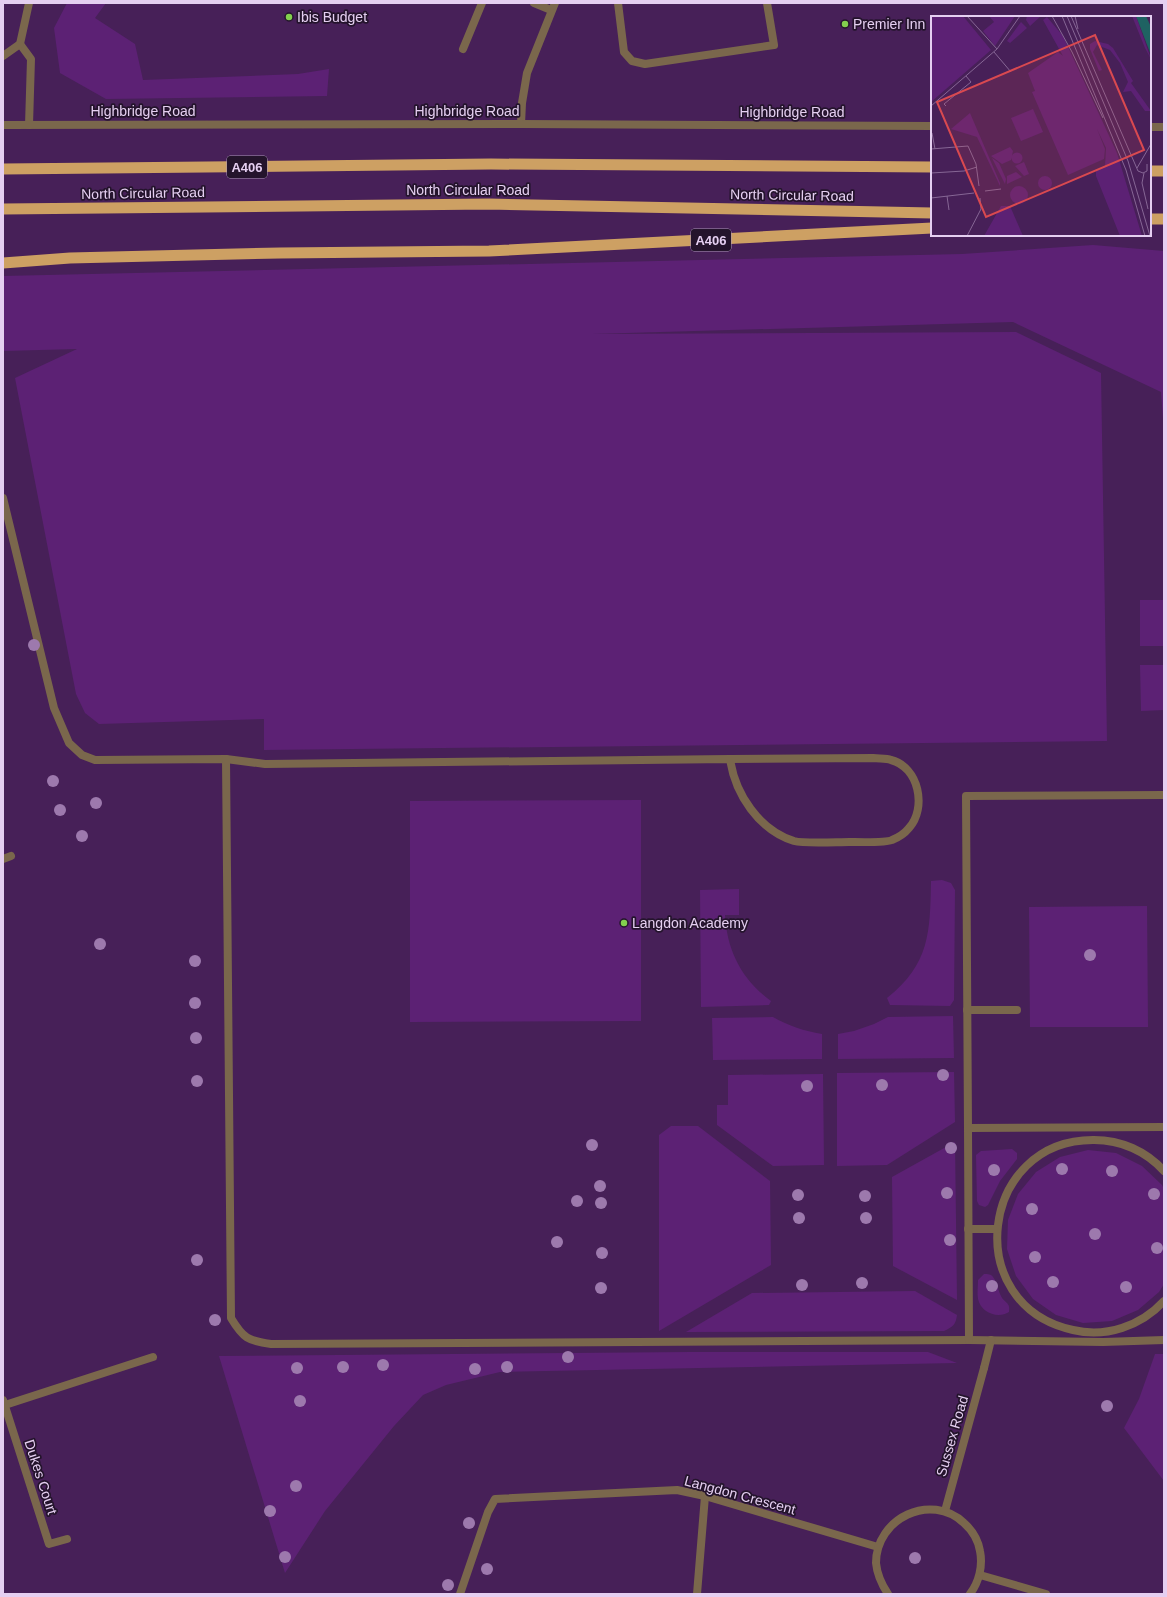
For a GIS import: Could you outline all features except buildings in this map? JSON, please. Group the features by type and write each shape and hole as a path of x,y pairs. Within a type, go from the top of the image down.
{"highway":[{"name":"North Circular Road","path":"3,169 491,164 931,167"},
{"path":"1151,171 1164,172"},
{"name":"North Circular Road","path":"3,209 489,204 931,213"},
{"path":"1151,219 1164,219"},
{"name":"A406","path":"3,263 70,258 489,251 931,228"}],"street":[{"path":"3,56 20,44 29,3"},
{"path":"463,49 482,3"},
{"path":"521,124 522,103 527,73 553,7 534,3"},
{"path":"618,3 624,52 632,61 645,64 774,45 767,3"},
{"path":"20,44 31,59 29,125"},
{"name":"Highbridge Road","path":"3,125 521,124 931,126"},
{"path":"1151,127 1164,127"},
{"path":"3,498 54,708 69,743 82,755 95,760 226,758 265,764 730,759 873,758 892,760 905,768 914,779 919,793 918,811 909,828 890,842 795,841 776,832 756,815 746,802 739,789 730,759"},
{"path":"226,758 231,1318 240,1333 254,1342 271,1344 969,1340 1103,1342 1164,1340"},
{"path":"969,1340 966,796 1164,795"},
{"path":"967,1010 1017,1010"},
{"path":"968,1128 1164,1127"},
{"path":"1092,1128 1092,1140"},
{"path":"1164,1171 1142,1152 1124,1144 1104,1140 1084,1140 1064,1144 1046,1152 1029,1164 1015,1179 1005,1196 999,1215 997,1229 998,1256 1004,1275 1014,1292 1028,1308 1044,1320 1062,1328 1082,1332 1102,1333 1122,1328 1141,1320 1157,1309 1164,1301"},
{"path":"968,1229 997,1229"},
{"path":"1102,1333 1103,1342"},
{"name":"Sussex Road","path":"945,1511 991,1340"},
{"path":"4,1403 153,1357"},
{"name":"Dukes Court","path":"4,1403 49,1544 67,1539"},
{"name":"Langdon Crescent","path":"460,1594 488,1512 495,1499 677,1490 705,1496 878,1547"},
{"path":"697,1594 705,1496"},
{"path":"888,1594 880,1580 876,1563 878,1547 886,1532 897,1520 912,1512 928,1508 945,1511 959,1518 971,1529 979,1543 982,1559 980,1575 970,1594"},
{"path":"980,1575 1046,1594"}],"shaded area":[{"path":"67,3 106,3 95,18 135,44 143,80 298,74 329,69 327,96 106,99 60,73 54,28"},
{"path":"1093,245 1164,251 1164,433 1161,392 1013,322 592,334 1016,332 1101,373 1107,741 264,750 264,719 99,724 85,713 76,694 15,378 77,349 3,351 3,276 962,254"},
{"path":"1140,600 1164,600 1164,646 1140,646"},
{"path":"1140,665 1164,665 1164,710 1141,711"},
{"path":"641,800 641,1021 410,1022 410,801"},
{"path":"942,880 951,883 955,890 954,1000 950,1006 890,1005 887,998 912,973 920,959 925,946 928,931 931,881"},
{"path":"739,889 739,915 725,915 729,940 738,963 744,973 751,983 771,1001 769,1005 701,1007 700,890"},
{"path":"1147,906 1148,1027 1030,1027 1029,907"},
{"path":"953,1016 954,1058 838,1059 838,1034 854,1031 888,1017"},
{"path":"773,1017 797,1028 822,1034 822,1059 713,1060 712,1018"},
{"path":"954,1072 955,1122 887,1165 837,1166 837,1073"},
{"path":"823,1074 824,1165 773,1166 717,1125 717,1105 728,1105 728,1075"},
{"path":"671,1126 698,1126 770,1181 771,1265 659,1331 659,1135"},
{"path":"955,1142 957,1300 893,1266 892,1177"},
{"path":"1012,1149 1017,1153 1017,1159 1000,1181 988,1205 985,1207 979,1205 977,1201 976,1155 981,1151"},
{"path":"1088,1150 1116,1153 1142,1166 1162,1185 1164,1189 1164,1284 1159,1292 1138,1310 1112,1321 1083,1323 1056,1315 1033,1299 1016,1276 1007,1249 1008,1220 1018,1194 1036,1172 1060,1157"},
{"path":"984,1274 992,1276 994,1279 1002,1298 1009,1306 1009,1312 995,1315 986,1311 980,1304 978,1299 978,1280"},
{"path":"915,1291 957,1315 954,1325 944,1331 686,1332 752,1293"},
{"path":"691,1352 928,1352 957,1363 500,1372 446,1385 423,1395 394,1426 325,1511 285,1573 219,1356"},
{"path":"1155,1354 1164,1354 1164,1481 1124,1428 1139,1399"}],"place":[{"name":"Ibis Budget","path":"289,17"},
{"name":"Premier Inn","path":"845,24"},
{"name":"Langdon Academy","path":"624,923"}]}
